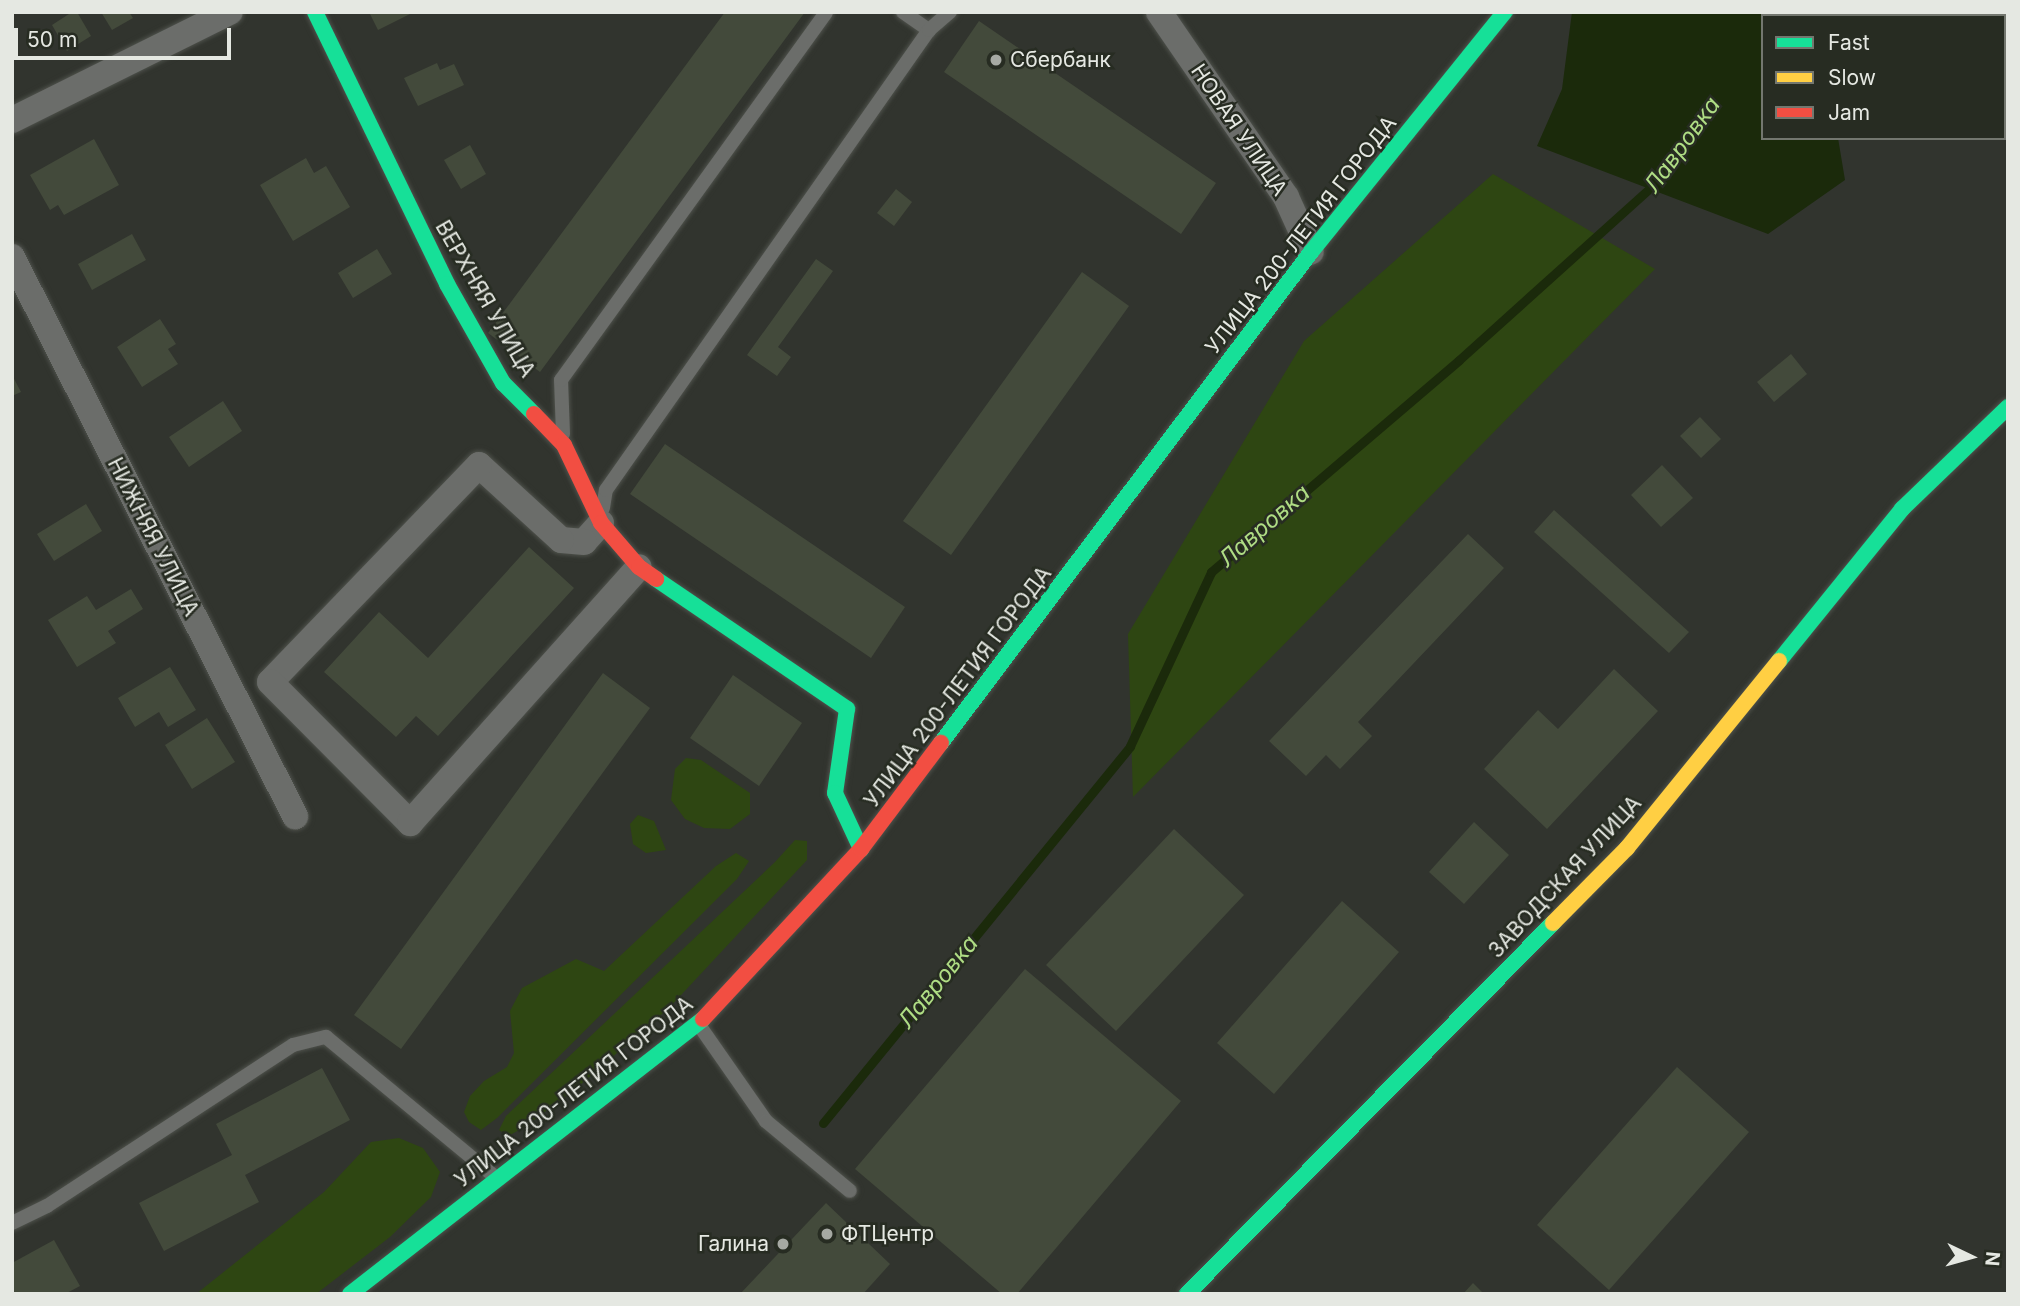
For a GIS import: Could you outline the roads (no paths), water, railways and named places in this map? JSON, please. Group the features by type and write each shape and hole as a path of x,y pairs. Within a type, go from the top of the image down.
{"street":[{"path":"12,120 230,12"},
{"name":"ВЕРХНЯЯ УЛИЦА","path":"314,12 447,284 503,383 564,446 601,523 639,567 848,709 835,793 861,849"},
{"name":"НОВАЯ УЛИЦА","path":"1159,12 1286,197 1311,252"},
{"name":"УЛИЦА 200-ЛЕТИЯ ГОРОДА","path":"350,1294 698,1024 861,849 1311,252 1505,12"},
{"name":"НИЖНЯЯ УЛИЦА","path":"12,257 295,817"},
{"name":"ЗАВОДСКАЯ УЛИЦА","path":"1187,1294 1627,848 1902,509 2008,407"},
{"path":"601,523 584,542 561,540 479,465 270,682 410,823 639,567"}],"lane":[{"path":"564,446 561,380 826,12"},
{"path":"903,12 929,30"},
{"path":"601,523 606,491 929,30 950,12"},
{"path":"698,1024 766,1121 850,1191"},
{"path":"12,1223 47,1206 293,1045 326,1037 498,1179"}],"water":[{"path":"1572,12 1908,12 1761,14 1761,140 1838,140 1845,180 1768,234 1537,146 1562,89"}],"waterway":[{"name":"Лавровка","path":"823,1123 1130,746 1211,572 1459,360 1657,182"}],"place":[{"name":"Сбербанк","path":"996,60"},
{"name":"ФТЦентр","path":"827,1234"},
{"name":"Галина","path":"783,1244"}]}
